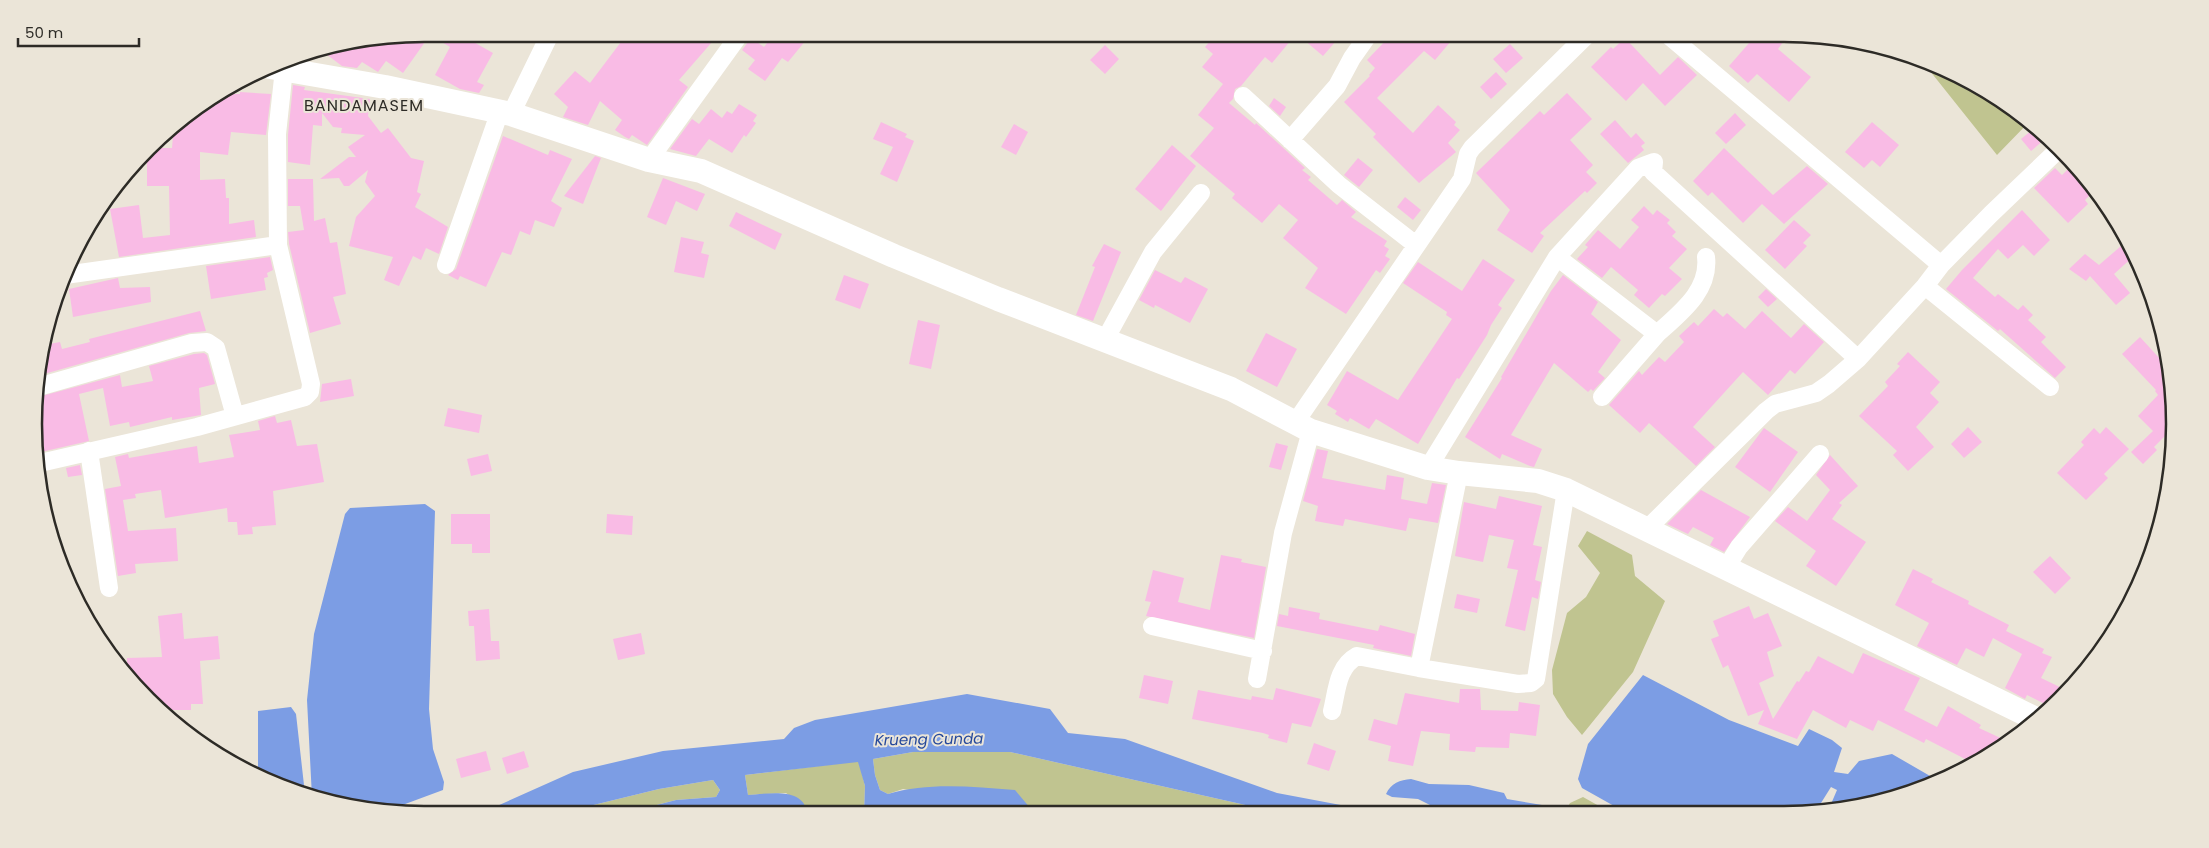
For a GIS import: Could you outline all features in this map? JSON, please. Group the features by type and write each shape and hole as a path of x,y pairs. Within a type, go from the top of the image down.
{"street":[{"path":"446,265 505,112 545,42"},
{"path":"649,160 734,42"},
{"path":"1290,140 1337,86 1352,58 1363,42"},
{"path":"1257,679 1264,651 1283,533 1303,427 1416,245 1462,179 1468,154 1472,148 1580,42"},
{"path":"1676,42 1941,265"},
{"path":"285,69 385,87 505,112 649,160 702,170 894,256 1231,389 1303,427 1386,456 1428,468 1538,482 1566,490 2030,716"},
{"path":"45,462 235,416 305,397 311,389 278,245 277,72"},
{"path":"1242,96 1339,186 1416,245"},
{"path":"1647,529 1766,411 1783,400 1823,389 1858,359 1925,286 1941,265 1990,214 2054,153"},
{"path":"1428,468 1557,257 1638,168 1654,162 1652,172 1858,359"},
{"path":"1105,340 1153,252 1201,193"},
{"path":"74,274 278,245"},
{"path":"1557,257 1657,334"},
{"path":"1602,397 1657,334 1681,312 1702,286 1707,276 1706,257"},
{"path":"1925,286 2050,387"},
{"path":"45,386 192,343 207,342 216,348 235,416"},
{"path":"89,451 109,588"},
{"path":"1726,568 1739,547 1820,454"},
{"path":"1419,668 1459,473"},
{"path":"1332,711 1342,669 1348,660 1357,656 1518,684 1530,683 1536,679 1566,490"},
{"path":"1152,626 1264,651"}],"green space":[{"path":"1931,72 1976,94 2024,127 1997,155"},
{"path":"1587,531 1632,555 1635,576 1665,601 1633,672 1582,735 1567,717 1553,694 1552,670 1567,613 1586,597 1600,573 1578,546"},
{"path":"913,752 1010,752 1250,806 1012,806 903,789 888,794 880,790 875,775 873,759"},
{"path":"859,761 865,786 864,806 803,806 786,793 748,795 745,775"},
{"path":"713,780 720,790 716,797 676,800 653,806 589,806 659,789"},
{"path":"1583,797 1599,806 1568,806 1570,803"}],"water":[{"path":"425,504 435,511 429,709 433,749 444,782 443,790 402,805 350,798 312,789 307,700 314,634 345,514 350,508"},
{"path":"1643,675 1729,720 1798,746 1809,729 1832,740 1842,748 1834,772 1848,774 1859,761 1892,754 1930,776 1884,793 1832,802 1837,790 1831,787 1821,804 1810,805 1614,806 1582,788 1578,779 1588,744"},
{"name":"Krueng Cunda","path":"967,694 1050,709 1068,733 1125,739 1277,793 1346,806 1250,806 1010,752 913,752 873,759 875,775 880,790 888,794 903,790 935,787 1015,790 1028,806 864,806 865,786 858,762 745,775 748,795 774,793 792,795 799,799 805,806 653,806 676,800 716,797 720,790 713,780 659,789 589,806 497,806 573,772 663,751 784,739 794,728 815,720"},
{"path":"291,707 296,714 304,786 258,767 258,711"},
{"path":"1411,779 1429,784 1469,785 1504,793 1507,799 1548,806 1432,806 1418,799 1392,797 1386,794 1390,787 1403,780"}],"building":[{"path":"425,42 403,73 386,61 378,72 362,62 357,68 342,66 327,55 374,46"},
{"path":"442,42 474,42 493,53 477,82 484,85 479,93 460,89 435,75 450,47"},
{"path":"621,42 712,42 679,80 688,87 647,145 632,135 629,139 615,130 622,120 600,101 588,125 563,117 568,107 554,94 575,71 590,83"},
{"path":"748,42 757,42 764,47 768,42 804,42 788,62 782,58 765,81 748,69 755,60 742,50"},
{"path":"1209,42 1289,42 1272,63 1265,57 1241,86 1235,89 1233,99 1229,103 1255,125 1256,123 1305,168 1302,170 1311,177 1308,180 1337,205 1342,200 1356,212 1351,217 1387,241 1384,246 1389,249 1385,256 1390,259 1380,273 1376,270 1346,314 1305,288 1318,268 1283,238 1298,220 1279,204 1262,223 1232,198 1235,194 1190,156 1214,128 1198,115 1223,84 1202,67 1213,54 1205,47"},
{"path":"1306,42 1335,42 1323,56"},
{"path":"1384,42 1450,42 1435,60 1424,51 1377,98 1413,133 1438,105 1456,122 1454,125 1460,130 1448,143 1456,152 1419,183 1373,137 1376,134 1344,102 1370,76 1375,68 1367,60"},
{"path":"1621,42 1629,42 1660,75 1678,57 1697,75 1665,106 1643,83 1626,101 1591,67 1611,47 1613,49"},
{"path":"1750,42 1783,42 1778,49 1811,77 1789,102 1757,74 1748,83 1729,66"},
{"path":"1510,44 1523,58 1506,73 1493,59"},
{"path":"1105,45 1119,59 1105,74 1090,60"},
{"path":"1496,72 1507,84 1491,99 1480,87"},
{"path":"293,85 305,87 304,90 370,99 368,116 381,133 388,128 411,158 424,161 417,192 421,194 415,207 448,227 439,254 426,248 421,260 413,256 399,286 384,280 393,257 349,246 356,217 375,196 365,182 368,170 349,186 344,186 339,178 320,179 349,157 356,157 348,147 365,135 341,133 342,128 333,127 322,113 322,126 313,125 310,165 288,162 288,135"},
{"path":"240,92 271,94 266,135 231,132 228,155 200,152 200,180 225,179 226,198 229,198 229,224 254,220 256,237 119,257 110,209 139,205 143,238 170,235 169,186 147,186 147,161 160,148 172,148 173,136 192,121 233,94 240,94"},
{"path":"1567,93 1592,119 1570,140 1593,165 1586,172 1597,183 1587,193 1585,191 1540,233 1544,236 1532,253 1497,230 1510,210 1476,173 1540,111 1544,115"},
{"path":"1274,98 1286,107 1280,116 1269,106"},
{"path":"739,104 757,115 753,121 756,123 746,137 744,135 732,153 709,139 696,156 670,149 692,119 699,124 711,109 722,118 727,111 732,114"},
{"path":"1735,113 1746,125 1726,144 1715,133"},
{"path":"1615,120 1631,138 1636,133 1645,143 1641,146 1644,150 1628,163 1600,134"},
{"path":"881,122 907,134 905,137 914,141 897,182 880,174 893,147 873,139"},
{"path":"1872,122 1899,145 1880,167 1872,160 1864,168 1845,152"},
{"path":"1014,124 1028,132 1016,155 1001,147"},
{"path":"2030,132 2042,142 2031,151 2021,139"},
{"path":"503,136 548,155 550,150 572,159 551,201 562,208 554,227 535,220 530,235 520,231 511,255 502,252 486,287 460,276 458,280 448,275 456,269"},
{"path":"1172,145 1196,166 1161,211 1135,189"},
{"path":"1724,148 1773,195 1807,166 1828,184 1784,224 1762,204 1743,223 1712,192 1708,196 1693,181"},
{"path":"595,156 601,158 583,204 564,196"},
{"path":"1358,158 1373,170 1359,187 1344,175"},
{"path":"2055,168 2062,175 2069,168 2090,195 2085,200 2088,204 2068,223 2034,188"},
{"path":"663,178 705,194 697,211 676,201 666,225 647,217"},
{"path":"288,179 313,179 314,221 325,218 330,243 337,242 346,294 333,297 341,324 310,333 289,244 288,232 304,230 300,206 288,206"},
{"path":"1405,197 1421,210 1413,220 1397,207"},
{"path":"1644,206 1653,215 1657,210 1670,220 1667,223 1676,232 1672,236 1687,249 1669,268 1682,279 1665,296 1662,294 1649,308 1634,295 1638,290 1611,267 1602,278 1577,259 1588,247 1585,245 1598,230 1620,249 1639,227 1631,220"},
{"path":"2022,210 2050,240 2034,256 2023,245 2008,259 1998,249 1973,278 1995,297 1998,294 2018,310 2023,305 2033,315 2028,320 2046,337 2041,342 2066,367 2055,378 2000,329 1998,331 1946,289 1962,270"},
{"path":"736,212 782,234 775,250 729,226"},
{"path":"1794,220 1811,235 1803,243 1807,246 1785,269 1765,250"},
{"path":"681,237 704,242 701,253 709,255 704,278 674,272"},
{"path":"1104,244 1121,252 1093,321 1076,315 1095,267 1092,266"},
{"path":"2122,245 2129,260 2114,274 2130,293 2116,305 2090,276 2086,281 2069,269 2085,254 2099,265"},
{"path":"270,257 273,270 267,273 268,277 264,278 266,290 211,299 206,266"},
{"path":"1483,259 1515,280 1498,305 1502,308 1487,335 1459,379 1457,378 1418,444 1376,419 1369,429 1350,418 1348,422 1335,414 1337,411 1327,405 1347,371 1398,400 1452,319 1446,315 1447,312 1403,283 1418,262 1462,291"},
{"path":"1155,270 1181,283 1185,277 1208,289 1190,323 1155,305 1154,308 1139,300"},
{"path":"844,275 869,284 860,309 835,300"},
{"path":"1563,275 1598,302 1591,314 1621,340 1598,372 1605,378 1593,391 1591,389 1588,392 1554,363 1511,435 1542,449 1534,467 1502,454 1500,459 1465,437 1502,378 1551,291"},
{"path":"118,278 120,288 150,287 151,302 73,317 69,289"},
{"path":"1766,289 1777,299 1768,307 1758,297"},
{"path":"1714,309 1723,317 1727,313 1745,329 1762,311 1791,338 1804,324 1824,342 1795,374 1790,370 1768,395 1743,372 1693,427 1715,447 1696,466 1649,423 1640,433 1609,405 1639,371 1642,375 1659,357 1665,362 1684,342 1679,336 1694,322 1698,326"},
{"path":"200,311 206,331 189,333 46,373 51,344 60,342 62,349 90,342 89,339"},
{"path":"918,320 940,325 931,369 909,364"},
{"path":"1266,333 1297,349 1277,387 1246,371"},
{"path":"2140,337 2161,360 2166,399 2166,435 2154,447 2157,450 2143,464 2131,452 2153,431 2138,416 2158,395 2156,390 2122,354"},
{"path":"1908,352 1940,382 1930,393 1939,402 1916,427 1934,447 1908,471 1893,455 1897,451 1859,416 1888,386 1885,382 1900,366 1897,364"},
{"path":"204,353 207,355 215,384 199,388 201,415 172,420 172,417 130,427 129,422 110,426 103,388 79,394 89,441 43,451 43,396 120,375 122,387 153,381 149,366"},
{"path":"351,379 354,396 320,402 322,384"},
{"path":"448,408 482,415 479,433 444,426"},
{"path":"275,416 277,423 291,420 297,446 317,444 324,482 273,491 276,525 252,527 253,534 238,535 237,522 228,522 227,508 165,518 161,490 135,494 136,498 123,500 128,531 176,528 178,561 135,564 136,573 118,576 105,489 121,486 115,457 128,454 129,458 197,446 199,463 234,457 229,435 260,430 258,421"},
{"path":"1968,427 1982,442 1964,458 1951,444"},
{"path":"2106,427 2129,449 2104,474 2108,478 2086,500 2057,473 2084,445 2081,442 2094,428 2100,434"},
{"path":"1764,428 1798,452 1770,492 1735,467"},
{"path":"1276,443 1288,446 1281,470 1269,467"},
{"path":"1317,449 1328,451 1322,478 1385,490 1387,475 1404,478 1401,499 1427,504 1432,483 1446,485 1438,523 1409,518 1406,531 1345,519 1343,526 1315,521 1318,506 1303,501"},
{"path":"488,454 492,471 471,476 467,459"},
{"path":"1830,455 1858,486 1839,503 1842,505 1832,519 1866,542 1836,586 1806,566 1816,551 1775,521 1788,507 1807,521 1830,490 1816,475"},
{"path":"80,465 82,475 68,477 66,468"},
{"path":"1701,490 1750,517 1724,552 1710,545 1714,538 1693,527 1688,534 1667,524"},
{"path":"1499,496 1542,506 1533,545 1542,547 1535,580 1541,582 1538,599 1532,597 1525,631 1505,626 1518,570 1507,568 1514,540 1489,535 1483,562 1455,556 1464,502 1496,509"},
{"path":"451,514 490,514 490,553 472,553 472,544 451,544"},
{"path":"607,514 633,516 632,535 606,533"},
{"path":"1221,555 1242,559 1241,562 1266,567 1254,638 1146,616 1151,602 1145,601 1153,570 1184,578 1178,602 1210,610"},
{"path":"2050,556 2071,578 2055,594 2033,572"},
{"path":"1913,569 1933,579 1931,582 1969,601 1968,604 2009,625 2006,631 2044,649 2042,653 2052,657 2041,678 2061,688 2045,704 2027,695 2025,699 2005,688 2022,654 1993,638 1984,657 1966,648 1957,665 1917,646 1929,623 1895,605"},
{"path":"1457,594 1480,599 1477,613 1454,608"},
{"path":"1749,606 1754,619 1768,613 1782,646 1767,652 1774,676 1759,683 1773,719 1797,681 1799,682 1806,671 1809,672 1818,656 1853,674 1863,653 1920,678 1904,710 1937,727 1948,706 1981,725 1979,728 2001,738 1966,759 1926,739 1924,743 1878,720 1873,731 1850,720 1846,728 1813,710 1797,739 1758,724 1764,710 1748,716 1728,665 1723,668 1711,639 1719,636 1713,621"},
{"path":"1289,607 1320,613 1319,619 1378,631 1380,625 1415,634 1411,656 1373,648 1374,645 1277,626 1279,614 1288,616"},
{"path":"489,609 491,641 499,641 500,659 476,661 474,626 469,626 468,611"},
{"path":"182,613 184,639 218,636 220,659 200,661 203,704 191,704 191,710 171,710 127,664 127,658 162,657 158,616"},
{"path":"641,633 645,654 618,660 613,639"},
{"path":"1144,675 1173,681 1168,704 1139,698"},
{"path":"1276,688 1321,699 1311,727 1292,723 1287,743 1268,738 1269,735 1263,733 1192,719 1198,690 1251,700 1252,696 1273,700"},
{"path":"1460,689 1480,689 1481,710 1518,711 1519,702 1540,705 1536,736 1510,733 1509,748 1476,747 1475,752 1449,750 1450,734 1421,731 1413,766 1388,761 1391,746 1368,740 1374,719 1397,725 1405,693 1459,703"},
{"path":"1314,743 1336,751 1329,771 1307,764"},
{"path":"486,751 491,770 461,778 456,759"},
{"path":"524,751 529,767 507,774 502,758"}],"district":[{"name":"BANDAMASEM","path":"364,105"}]}
